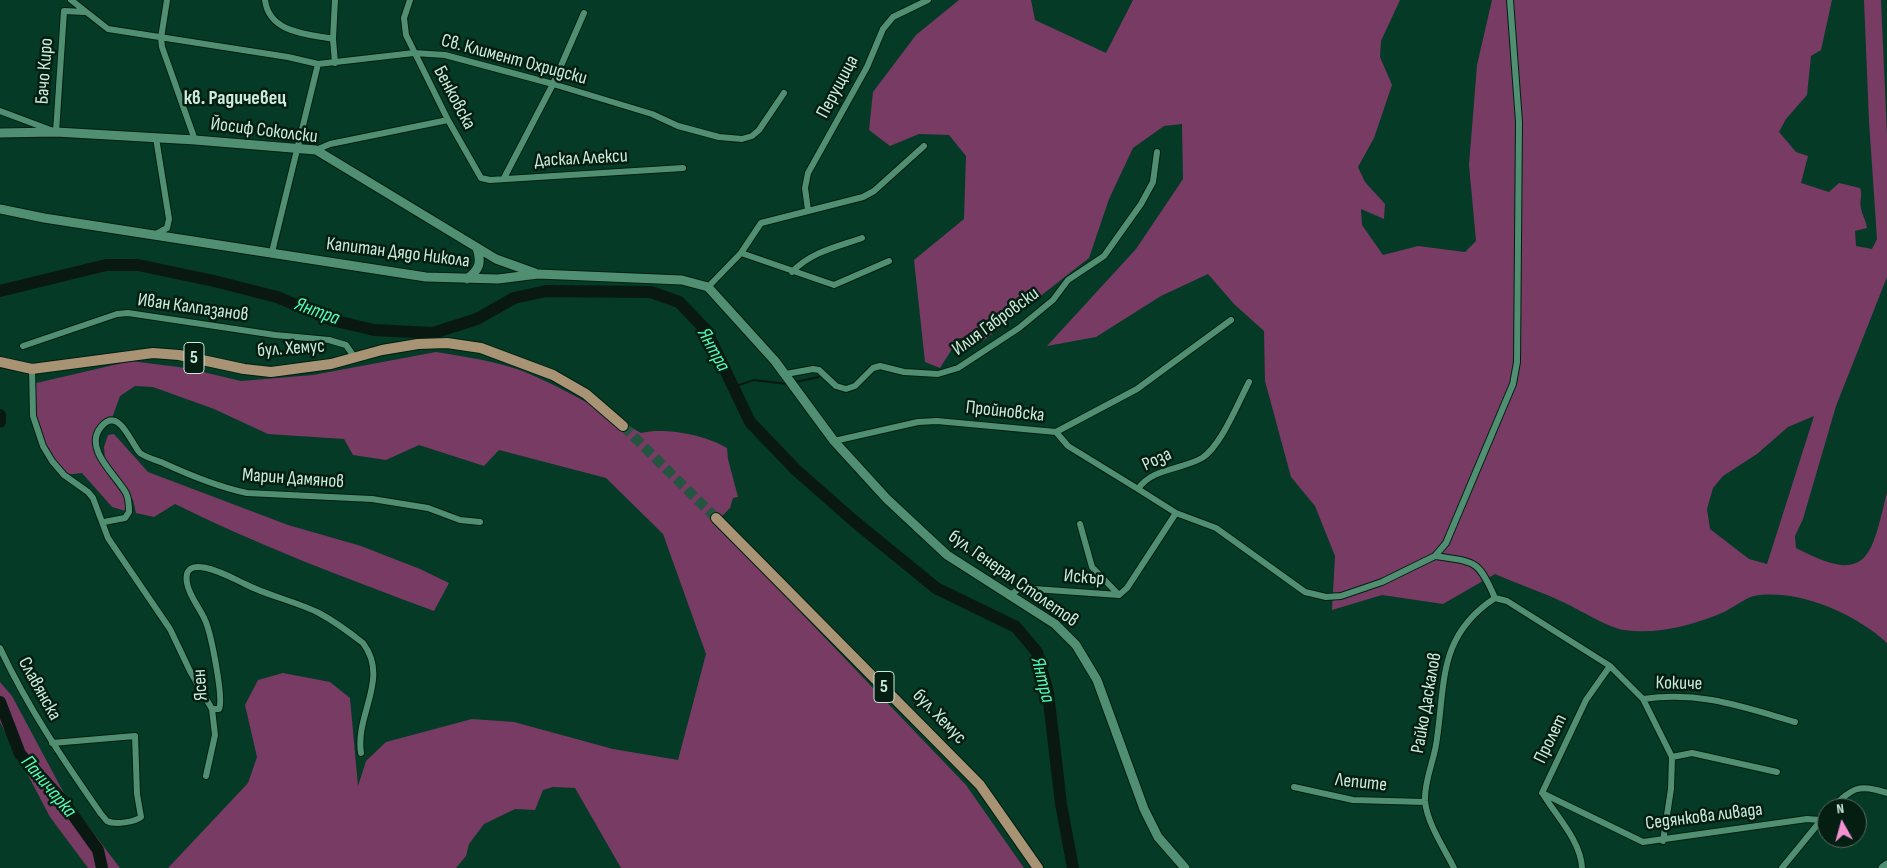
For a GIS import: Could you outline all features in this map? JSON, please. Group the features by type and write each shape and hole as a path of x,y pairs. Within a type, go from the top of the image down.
{"main road":[{"name":"бул. Хемус","path":"0,362 32,369 153,354 179,355 244,369 271,372 303,369 382,350 418,344 447,343 481,348 552,375 586,394 623,426"},
{"name":"бул. Хемус","path":"716,518 980,785 1038,868"}],"street":[{"name":"Св. Климент Охридски","path":"71,0 108,29 288,57 318,64 414,53 445,55 553,84 652,114 678,126 719,137 742,139 752,136 759,130 784,93"},
{"path":"167,0 161,38 168,66 195,140"},
{"path":"265,0 268,14 278,24 296,32 333,39"},
{"path":"335,0 333,39 335,63"},
{"name":"Бенковска","path":"410,0 405,12 404,27 414,53 448,120 482,178"},
{"name":"Перущица","path":"808,210 805,188 808,173 867,67 883,29 893,17 928,0"},
{"path":"1138,490 1176,513 1216,528 1305,592 1314,595 1341,596 1382,582 1435,556 1446,542 1513,384 1517,362 1519,122 1510,0"},
{"name":"Бачо Киро","path":"56,132 64,11 85,12"},
{"path":"504,178 553,84 584,13"},
{"path":"272,252 318,64"},
{"path":"0,111 56,132"},
{"path":"316,150 330,144 448,120"},
{"name":"Йосиф Соколски","path":"0,134 56,132 195,140 316,150 476,248 496,259 538,274"},
{"path":"155,235 167,228 169,219 156,138"},
{"path":"788,376 708,287 741,253 761,223 863,197 874,191 924,146"},
{"name":"Илия Габровски","path":"788,376 813,369 819,370 836,386 846,389 855,386 873,368 880,366 904,372 938,374 963,365 1020,328 1053,300 1068,280 1104,256 1141,204 1153,182 1157,152"},
{"name":"Даскал Алекси","path":"482,178 683,168"},
{"name":"Капитан Дядо Никола","path":"0,209 426,277 498,279 538,274 682,280 708,287"},
{"path":"792,272 802,261 818,253 862,238"},
{"path":"466,279 479,267 481,261 476,248"},
{"path":"741,253 834,285 889,261"},
{"name":"Иван Калпазанов","path":"23,346 117,314 128,313 275,335 329,340 346,345 354,358"},
{"name":"Пройновска","path":"834,442 918,422 936,421 1056,432 1137,389 1231,320"},
{"name":"Ясен","path":"32,369 33,416 43,446 52,462 64,475 88,492 104,522 114,547 170,629 190,671 212,709 219,709 221,698 211,640 206,621 187,583 187,575 190,570 202,566 223,573 255,589 319,612 363,643 367,648 373,670 374,688 362,721 361,753"},
{"name":"бул. Генерал Столетов","path":"788,376 834,442 887,500 935,545 1009,596 1056,624 1084,656 1097,680 1144,809 1158,836 1185,868"},
{"name":"Роза","path":"1056,432 1068,446 1138,490 1145,479 1202,457 1207,453 1220,437 1249,382"},
{"name":"Марин Дамянов","path":"104,522 125,518 129,512 127,494 100,456 96,444 98,431 105,423 112,421 119,422 126,429 141,454 231,490 248,493 372,499 428,508 460,520 480,522"},
{"name":"Искър","path":"1009,596 1020,588 1119,595 1127,588 1176,513"},
{"path":"1080,524 1092,567 1119,595"},
{"path":"1435,556 1464,559 1474,564 1485,576 1495,598 1507,601 1610,666 1643,699"},
{"name":"Райко Даскалов","path":"1454,868 1430,818 1425,802 1428,777 1436,744 1440,701 1449,653 1455,640 1468,624 1486,604 1495,598"},
{"name":"Славянска","path":"0,648 16,682 52,743 107,821 133,821 141,817 137,794 135,736 52,743"},
{"name":"Пролет","path":"1582,868 1582,861 1574,841 1542,792 1586,700 1610,666"},
{"name":"Кокиче","path":"1672,757 1643,699 1690,696 1742,706 1795,722"},
{"path":"206,776 215,735 212,709"},
{"path":"1663,841 1671,789 1672,757 1692,753 1777,772"},
{"name":"Лепите","path":"1294,787 1352,800 1425,802"},
{"path":"1842,798 1849,791 1859,788 1873,788 1887,793"},
{"name":"Седянкова ливада","path":"1542,792 1643,842 1663,841 1807,819 1817,820"},
{"path":"1782,868 1817,824"},
{"path":"1883,868 1887,865"}],"shaded area":[{"path":"959,0 1031,0 1035,20 1106,53 1133,0 1400,0 1381,41 1380,57 1392,85 1374,138 1358,167 1365,182 1385,204 1384,219 1361,209 1362,225 1383,255 1418,246 1465,252 1476,241 1469,165 1477,65 1492,0 1832,0 1821,50 1811,56 1807,95 1786,119 1779,132 1796,152 1808,156 1801,183 1829,192 1839,183 1860,188 1862,211 1867,228 1855,231 1856,246 1872,249 1877,239 1869,121 1864,0 1881,0 1887,135 1887,277 1836,406 1803,519 1795,536 1796,548 1820,559 1838,565 1852,564 1863,559 1870,549 1876,534 1887,492 1887,643 1874,632 1843,613 1807,600 1771,595 1750,597 1724,612 1675,628 1649,631 1618,629 1556,599 1495,574 1443,604 1382,595 1332,610 1335,556 1315,506 1291,477 1265,381 1264,331 1234,304 1208,274 1161,296 1096,337 1047,346 1136,249 1183,179 1182,124 1164,126 1133,148 1109,199 1089,258 983,341 959,338 940,368 925,362 914,260 964,219 966,156 949,135 919,134 890,146 869,130 873,92 916,35","holes":["1814,416 1767,564 1749,559 1710,529 1707,509 1713,488 1723,476 1757,454 1788,427"]},
{"path":"436,352 492,362 525,372 570,393 641,433 662,431 685,433 708,439 727,448 738,497 733,498 730,508 715,523 966,785 1024,868 621,868 575,788 553,787 543,790 535,810 515,809 484,824 469,844 466,856 456,868 168,868 248,783 257,757 245,705 258,680 283,673 330,682 350,698 358,786 366,761 386,742 472,719 514,722 613,749 678,760 706,654 663,534 606,478 499,450 484,466 419,445 386,460 353,455 344,439 268,434 214,409 153,387 135,386 120,396 111,421 98,431 100,456 127,494 129,512 112,507 82,473 64,475 37,433 32,384 131,361 186,368 241,381 313,375"},
{"path":"114,434 148,472 288,525 361,546 420,569 449,583 434,611 271,548 175,504 154,517 136,513 133,500 105,459 104,447 108,435"},
{"path":"0,682 12,696 66,797 120,868 88,868 50,817 0,722"}],"waterway":[{"name":"Янтра","path":"0,291 106,265 138,265 277,297 332,320 374,330 433,333 477,319 514,298 546,291 651,292 679,302 706,330 750,422 796,470 854,521 936,588 1016,627 1037,652 1048,693 1061,804 1073,868"},
{"path":"795,382 819,377"},
{"path":"733,387 754,380 788,384"},
{"name":"Паничарка","path":"0,415 0,422"},
{"name":"Паничарка","path":"0,702 20,754 63,801 98,850 102,868"}],"tunnel":[{"path":"623,426 716,518"}],"district":[{"name":"кв. Радичевец","path":"235,99"}]}
